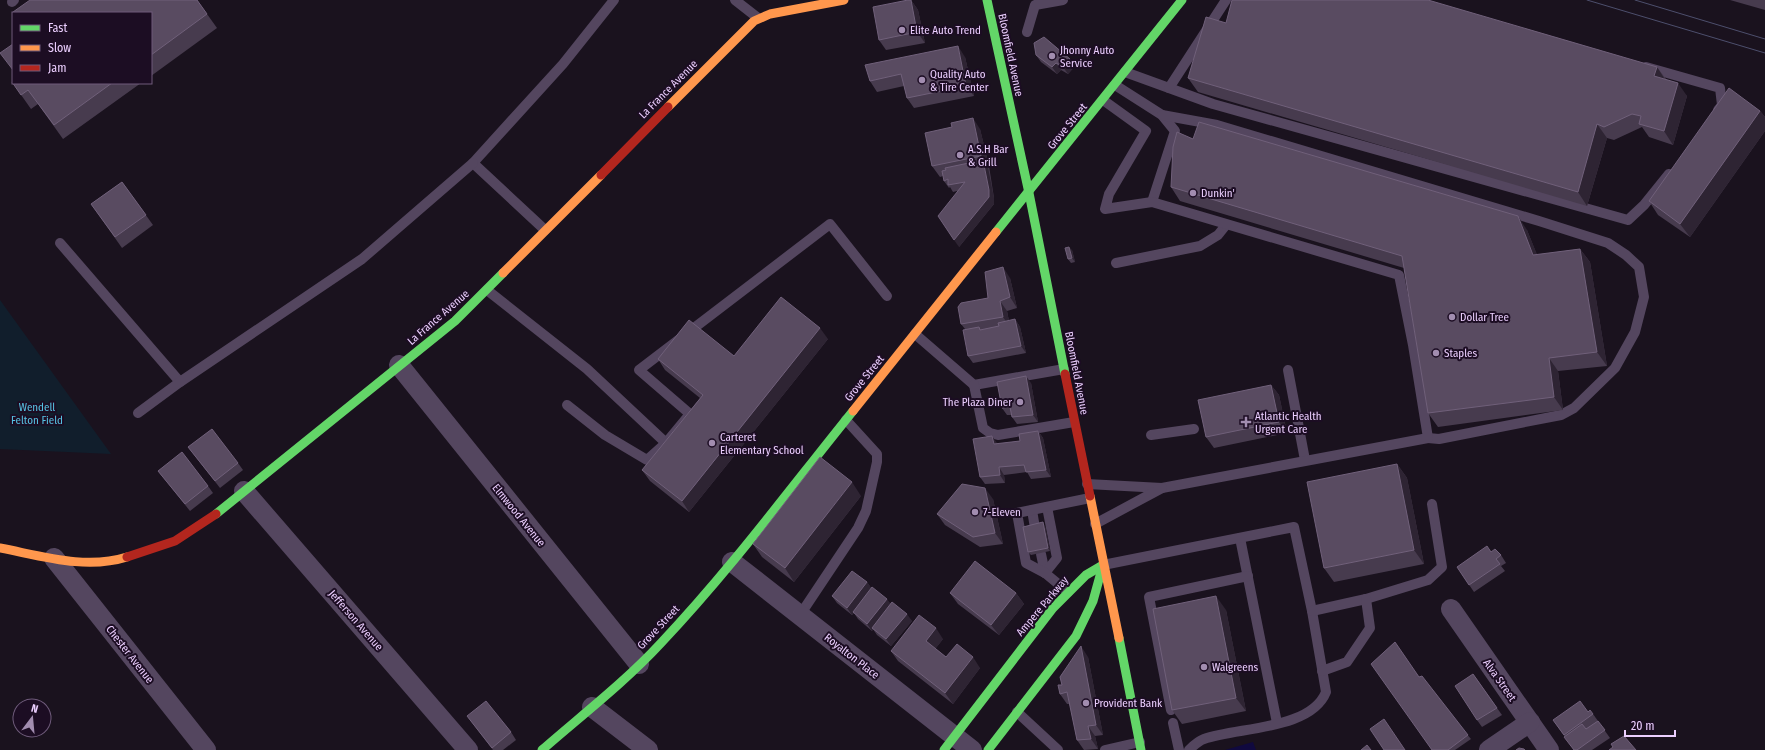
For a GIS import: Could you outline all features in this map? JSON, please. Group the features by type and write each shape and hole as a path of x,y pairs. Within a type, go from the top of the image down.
{"main road":[{"name":"La France Avenue","path":"0,548 81,563 111,562 175,541 212,517 454,321 487,290 746,28 758,18 770,14 844,0"},
{"name":"Bloomfield Avenue","path":"987,0 1029,193 1074,422 1141,746"},
{"name":"Grove Street","path":"542,750 661,643 732,562 1029,193 1182,0"},
{"name":"Ampere Parkway","path":"949,743 1053,608 1086,575 1103,565"},
{"path":"988,750 1076,636 1093,601 1103,565"}],"street":[{"name":"Elmwood Avenue","path":"399,365 639,664"},
{"name":"Jefferson Avenue","path":"244,491 468,750"},
{"name":"Chester Avenue","path":"54,558 206,750"},
{"name":"Royalton Place","path":"732,562 800,615 949,743 972,750"},
{"name":"Alva Street","path":"1452,609 1549,750"},
{"path":"592,706 648,750"},
{"path":"1489,750 1530,722"}],"lane":[{"path":"138,413 180,382 362,258 474,163 563,64 614,0"},
{"path":"735,0 758,18"},
{"path":"1027,32 1035,5 1063,0"},
{"path":"1169,88 1226,0"},
{"path":"1636,63 1720,88 1722,105 1712,118"},
{"path":"1125,72 1213,104 1628,220 1644,205 1674,167"},
{"path":"1115,84 1162,115 1175,131 1152,202"},
{"path":"1103,100 1146,131 1109,194 1104,209 1152,202 1399,275 1414,346 1428,438"},
{"path":"1087,484 1162,488 1428,438 1439,440 1561,415 1574,408 1614,368 1635,332 1644,296 1639,267 1626,255 1608,243 1546,223 1217,125 1162,115"},
{"path":"474,163 545,230"},
{"path":"567,405 605,436 647,460 666,443 690,414 639,370 830,224 887,296"},
{"path":"1116,263 1200,246 1218,236 1226,225"},
{"path":"60,243 180,382"},
{"path":"487,290 587,369 666,443"},
{"path":"915,334 974,385 983,428 990,433 998,436 1074,422"},
{"path":"974,385 1064,369"},
{"path":"1288,370 1305,460"},
{"path":"800,615 858,528 869,497 877,462 877,454 846,420"},
{"path":"1151,435 1194,429"},
{"path":"1095,524 1162,488"},
{"path":"1068,592 1045,573 1026,563 1016,513 1090,498"},
{"path":"1312,610 1366,599 1428,580 1442,567 1432,504"},
{"path":"1045,573 1057,558 1047,507"},
{"path":"1032,510 1036,528"},
{"path":"1103,565 1294,527 1312,610 1326,692 1323,701 1294,720 1203,739 1188,750"},
{"path":"1240,538 1278,723"},
{"path":"1041,554 1045,573"},
{"path":"1171,710 1149,597 1248,576"},
{"path":"1322,671 1347,662 1370,628 1366,599"},
{"path":"1017,712 1058,750"},
{"path":"1173,723 1179,750"},
{"path":"1105,750 1141,746"}],"green space":[{"name":"Wendell Felton Field","path":"0,300 111,454 0,449"}],"shaded area":[{"path":"1253,742 1256,750 1225,750"}],"building":[{"path":"30,0 197,0 207,14 152,54 152,12 13,12"},
{"path":"911,0 917,32 879,40 873,7"},
{"path":"1232,0 1428,0 1657,67 1654,76 1678,83 1664,131 1639,124 1641,116 1632,114 1604,127 1597,124 1578,192 1188,78 1206,17 1226,23"},
{"name":"Jhonny Auto Service","path":"1044,37 1070,59 1063,67 1056,63 1052,67 1036,55 1034,43"},
{"path":"12,45 12,69 0,53"},
{"path":"958,46 966,86 907,98 901,74 870,81 865,65"},
{"path":"13,84 111,84 54,125 28,90 21,95"},
{"path":"1729,88 1760,111 1680,224 1649,201"},
{"path":"973,118 981,156 932,166 925,133 952,127 951,123"},
{"path":"1199,122 1518,216 1533,255 1580,249 1597,352 1549,358 1554,397 1428,413 1402,256 1171,187 1173,147 1177,132 1193,139"},
{"path":"983,160 989,197 954,240 938,216 965,182 948,185 948,179 944,181 942,171 946,170 945,168"},
{"path":"122,182 146,215 115,237 91,204"},
{"path":"1069,247 1072,258 1068,259 1065,248"},
{"path":"1003,267 1010,297 1000,301 1003,317 961,324 958,307 961,303 988,298 985,272"},
{"name":"Carteret Elementary School","path":"781,297 820,328 682,501 642,470 703,395 658,359 689,320 734,356"},
{"path":"1015,319 1021,346 968,356 963,330 979,327 980,330 999,326 998,323"},
{"name":"The Plaza Diner","path":"1026,376 1033,415 1012,417 1010,407 1002,408 997,382"},
{"name":"Atlantic Health Urgent Care","path":"1271,385 1279,422 1206,437 1198,400"},
{"path":"212,429 238,463 215,481 188,447"},
{"path":"1038,431 1046,470 1026,472 1024,465 999,467 1000,475 980,477 973,439 992,436 994,444 1020,441 1019,434"},
{"path":"182,452 208,486 185,504 158,471"},
{"path":"820,457 852,482 785,568 753,544"},
{"path":"1397,464 1414,550 1324,568 1307,482"},
{"name":"7-Eleven","path":"962,484 985,488 995,533 973,537 937,514"},
{"name":"7-Eleven","path":"1043,522 1048,548 1028,552 1023,527"},
{"path":"1487,546 1491,552 1495,549 1501,555 1496,559 1500,564 1469,585 1457,567"},
{"path":"975,561 1016,593 991,625 950,593"},
{"path":"852,571 867,582 847,608 832,596"},
{"path":"872,587 887,599 867,624 853,612"},
{"name":"Walgreens","path":"1216,596 1236,698 1172,710 1153,609"},
{"path":"892,602 907,614 886,639 872,628"},
{"path":"919,615 936,628 926,641 946,657 957,644 973,657 945,693 891,651"},
{"path":"1395,642 1419,677 1422,676 1468,735 1448,750 1432,750 1371,664"},
{"name":"Provident Bank","path":"1081,646 1096,725 1088,726 1091,739 1077,740 1067,692 1060,694 1058,685 1062,685 1060,677"},
{"path":"1473,674 1497,708 1477,720 1455,686"},
{"path":"486,701 511,732 492,748 467,716"},
{"path":"1580,701 1588,712 1590,710 1593,714 1564,735 1553,720"},
{"path":"1384,719 1405,750 1384,750 1370,729"},
{"path":"1598,721 1605,730 1577,750 1574,750 1564,737 1582,724 1586,729"},
{"path":"1624,736 1636,750 1609,750 1613,747 1611,744"},
{"path":"1367,745 1371,750 1361,750"},
{"path":"1519,748 1524,749 1525,750 1516,750"}],"tram line":[{"path":"1587,0 1765,53"},
{"path":"1635,0 1765,39"}],"traffic: fast":[{"path":"987,0 1029,193 1065,374"},
{"path":"996,232 1182,0"},
{"path":"216,514 455,321 503,273"},
{"path":"542,750 603,698 661,643 711,587 853,411"},
{"path":"944,750 1053,608 1086,575 1103,565"},
{"path":"988,750 1076,636 1093,601 1103,565"},
{"path":"1119,638 1141,750"}],"traffic: slow":[{"path":"668,107 754,21 770,14 844,0"},
{"path":"503,273 601,175"},
{"path":"853,411 996,232"},
{"path":"1090,496 1119,638"},
{"path":"0,548 48,558 80,562 111,561 127,557"}],"traffic: jam":[{"path":"601,175 668,107"},
{"path":"1065,374 1090,496"},
{"path":"127,557 175,541 216,514"}],"place":[{"name":"Elite Auto Trend","path":"902,30"},
{"name":"Jhonny Auto Service","path":"1052,56"},
{"name":"Quality Auto & Tire Center","path":"922,80"},
{"name":"A.S.H Bar & Grill","path":"960,155"},
{"name":"Dunkin'","path":"1193,193"},
{"name":"Dollar Tree","path":"1452,317"},
{"name":"Staples","path":"1436,353"},
{"name":"The Plaza Diner","path":"1020,402"},
{"name":"Atlantic Health Urgent Care","path":"1246,422"},
{"name":"Carteret Elementary School","path":"712,443"},
{"name":"7-Eleven","path":"975,512"},
{"name":"Walgreens","path":"1204,667"},
{"name":"Provident Bank","path":"1086,703"}]}
